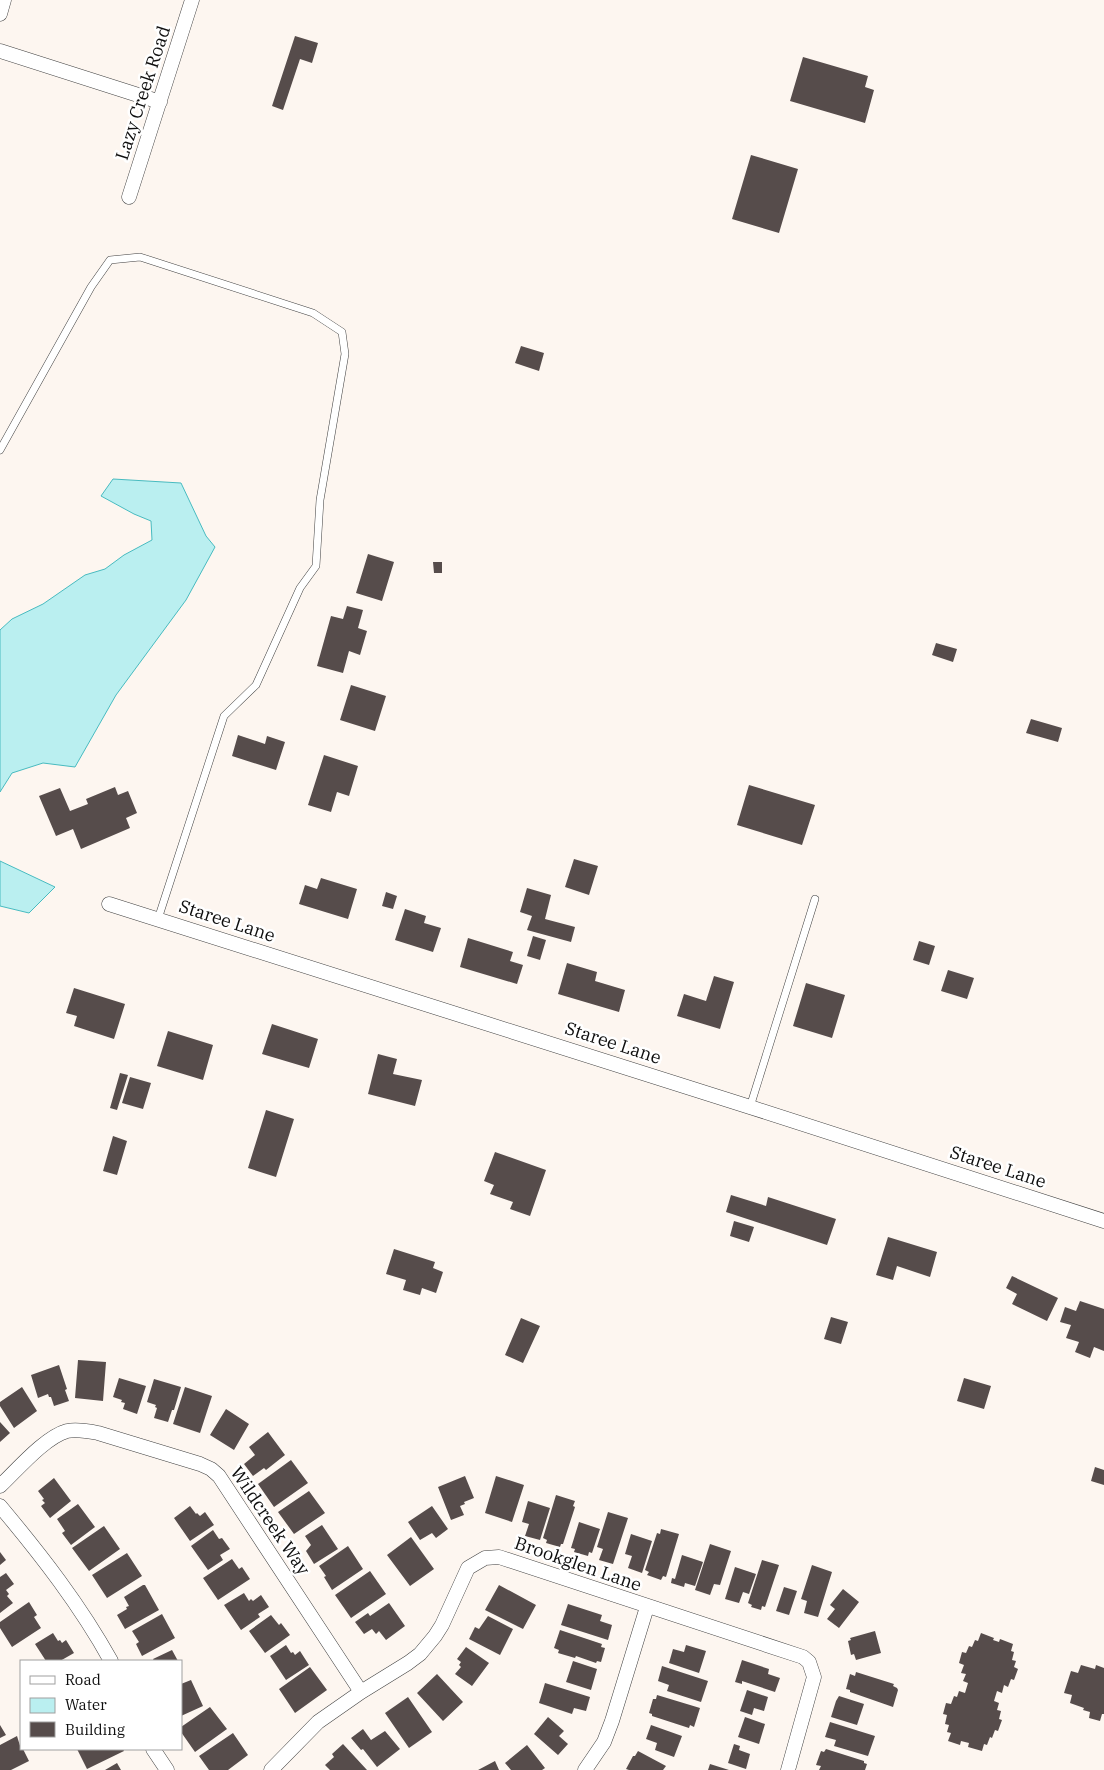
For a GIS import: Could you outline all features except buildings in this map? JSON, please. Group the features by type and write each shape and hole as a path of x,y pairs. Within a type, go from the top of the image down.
{"street":[{"path":"0,14 4,0"},
{"name":"Lazy Creek Road","path":"129,197 192,0"},
{"path":"0,51 160,102"},
{"name":"Staree Lane","path":"109,904 1104,1221"},
{"name":"Wildcreek Way","path":"0,1486 46,1443 55,1436 67,1431 98,1432 211,1469 219,1476 361,1692"},
{"path":"0,1506 32,1544 68,1592 98,1636 110,1660"},
{"name":"Brookglen Lane","path":"271,1770 318,1722 420,1654 442,1625 468,1568 485,1558 500,1558 796,1654 809,1662 814,1677 788,1770"},
{"path":"585,1770 604,1742 612,1721 647,1607"},
{"path":"154,1750 167,1770"}],"lane":[{"path":"0,450 91,287 110,260 140,258 313,313 342,332 344,354 320,500 316,566 300,588 256,685 224,716 158,919"},
{"path":"750,1107 815,899"}],"water":[{"path":"113,479 181,483 206,536 215,547 186,600 116,695 75,767 43,763 12,773 0,792 0,630 12,619 43,604 85,575 105,569 124,555 152,540 151,521 101,496"},
{"path":"0,861 55,887 29,913 0,906"}]}
